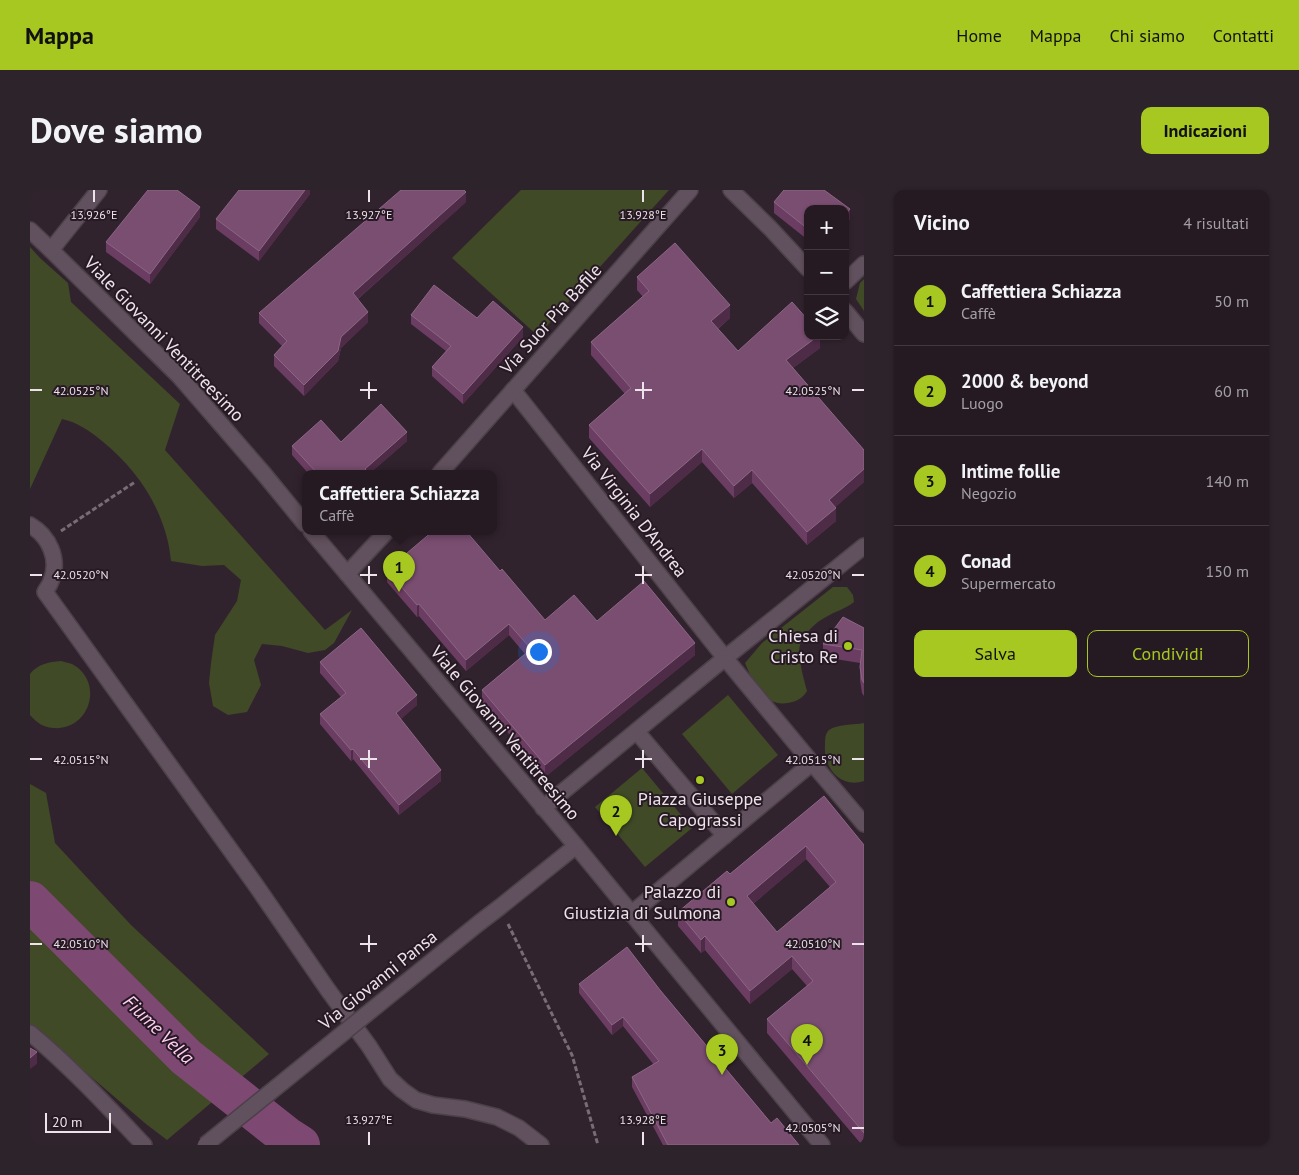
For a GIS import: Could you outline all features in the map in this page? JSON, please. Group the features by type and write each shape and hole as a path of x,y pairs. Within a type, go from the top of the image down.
{"street":[{"path":"51,250 100,190"},
{"name":"Via Suor Pia Bafile","path":"443,470 690,190"},
{"path":"731,190 804,265"},
{"name":"Viale Giovanni Ventitreesimo","path":"30,230 180,377 302,520"},
{"path":"849,278 864,264"},
{"path":"849,316 864,334"},
{"name":"Via Virginia D'Andrea","path":"513,390 725,658"},
{"path":"30,525 42,533 54,555 51,581 45,592 255,884 369,1046 390,1079 416,1100 497,1117 519,1128 540,1145"},
{"name":"Viale Giovanni Ventitreesimo","path":"314,535 576,846 822,1145"},
{"path":"346,574 382,535"},
{"path":"543,808 864,546"},
{"path":"725,658 864,824"},
{"path":"637,732 724,836"},
{"path":"631,914 812,763"},
{"name":"Via Giovanni Pansa","path":"205,1145 478,923 576,846"},
{"path":"30,1033 74,1073 144,1145"}],"path":[{"path":"47,541 135,482"},
{"path":"500,907 572,1055 598,1145"}],"green space":[{"path":"521,190 669,190 538,336 452,258"},
{"path":"30,247 68,283 71,302 180,404 165,450 325,630 352,610 334,643 325,650 308,653 282,646 262,644 254,660 261,685 247,712 228,715 213,706 209,683 215,635 237,601 241,580 224,565 202,566 171,561 163,524 150,497 134,472 93,434 73,422 62,419 30,489"},
{"path":"864,279 864,311 856,299 860,283"},
{"path":"833,587 847,587 853,595 854,602 818,622 807,632 802,641 799,655 807,691 801,698 788,703 772,701 760,692 745,663 762,643"},
{"path":"61,661 72,664 82,672 88,682 89,704 84,714 76,722 66,727 53,728 40,724 30,715 30,674 44,664"},
{"path":"728,695 778,755 732,794 682,734"},
{"path":"864,723 864,781 848,782 841,779 830,768 825,753 826,735 832,728"},
{"path":"642,768 692,828 645,867 595,807"},
{"path":"30,784 46,793 55,843 131,925 269,1054 167,1140 82,1069 30,1029"}],"building":[{"path":"148,190 177,190 200,207 150,274 106,242"},
{"path":"239,190 305,190 259,251 216,219"},
{"path":"401,190 464,190 466,192 353,293 368,312 341,337 338,351 304,385 274,355 287,341 259,313"},
{"path":"784,190 824,190 845,205 804,205 804,226 774,202"},
{"path":"675,243 730,305 711,321 738,351 792,302 804,316 804,340 813,340 786,360 864,450 864,469 829,500 836,508 807,532 752,470 734,486 702,449 650,494 589,425 631,388 591,342 649,291 637,277"},
{"path":"434,285 477,318 493,301 523,327 463,394 432,367 451,346 411,315"},
{"path":"381,404 407,432 366,470 314,470 292,446 321,420 341,442"},
{"path":"428,535 469,535 500,571 502,569 545,620 574,595 597,621 644,581 695,643 545,765 482,690 531,649 509,624 466,660 419,604 417,605 387,570"},
{"path":"843,617 864,628 864,683 860,667 862,650 823,644"},
{"path":"361,628 417,695 396,713 441,770 399,805 353,749 351,750 320,714 346,693 320,662"},
{"path":"824,796 864,845 864,1133 767,1019 813,981 792,956 750,991 705,936 701,940 678,912 727,871 730,874","holes":["806,846 836,882 777,932 747,896"]},
{"path":"627,947 660,990 771,1123 777,1118 799,1145 668,1145 632,1077 659,1061 623,1017 612,1025 579,984"},
{"path":"30,1048 37,1052 30,1058"}],"waterway":[{"name":"Fiume Vella","path":"30,901 186,1057 300,1145"}],"place":[{"name":"Caffettiera Schiazza","path":"399,592"},
{"name":"Chiesa di Cristo Re","path":"848,646"},
{"name":"Piazza Giuseppe Capograssi","path":"700,780"},
{"name":"2000 & beyond","path":"616,836"},
{"name":"Palazzo di Giustizia di Sulmona","path":"731,902"},
{"name":"Conad","path":"807,1065"},
{"name":"Intime follie","path":"722,1075"}]}
